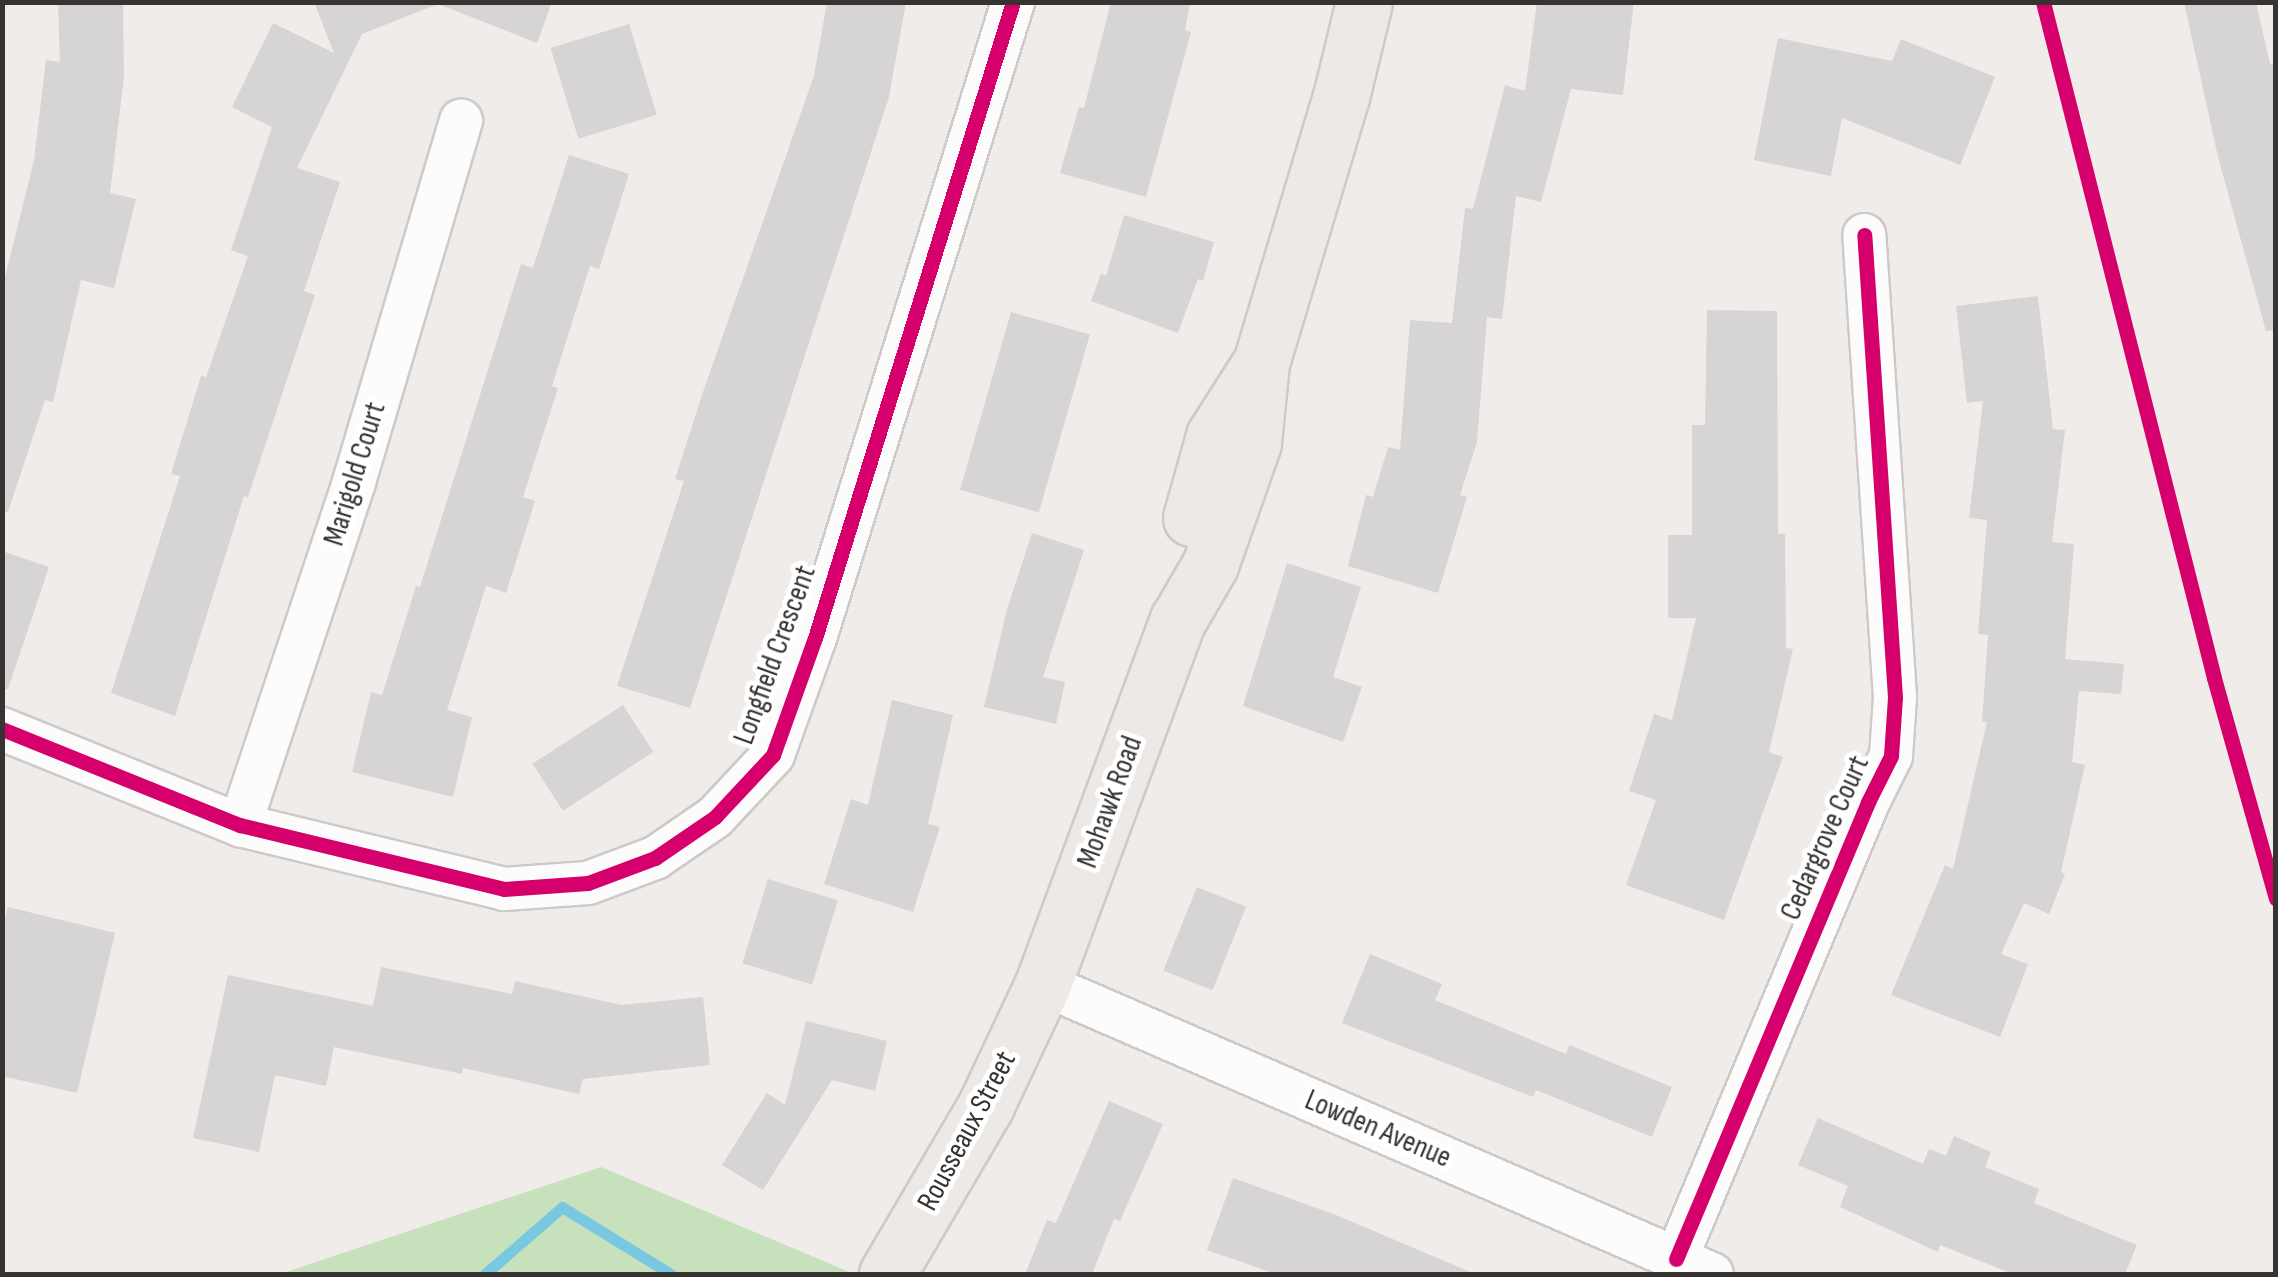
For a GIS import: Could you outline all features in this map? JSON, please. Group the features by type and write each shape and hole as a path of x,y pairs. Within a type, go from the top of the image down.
{"main road":[{"name":"Mohawk Road","path":"1043,984 1178,620 1210,565 1253,443 1261,362 1340,97 1364,2"},
{"name":"Rousseaux Street","path":"887,1274 986,1105 1043,984"}],"street":[{"name":"Longfield Crescent","path":"2,729 240,825 504,889 588,883 654,858 715,817 773,755 814,638 1013,2"},
{"name":"Marigold Court","path":"240,825 354,482 461,120"},
{"name":"Cedargrove Court","path":"1694,1266 1868,802 1891,756 1896,698 1864,235"},
{"name":"Lowden Avenue","path":"1043,984 1694,1266"}],"green space":[{"path":"601,1167 854,1274 280,1274"}],"building":[{"path":"58,2 123,2 124,77 110,193 136,199 114,288 81,280 53,402 45,400 8,512 2,511 2,289 34,160 46,60 60,62"},
{"path":"314,2 552,2 537,43 438,4 362,34 297,168 340,182 304,291 315,295 248,497 244,496 175,716 111,693 180,476 171,474 201,376 206,377 248,256 231,250 272,127 232,107 273,23 334,53"},
{"path":"827,2 906,2 889,97 690,708 617,686 684,481 675,479 703,392 814,76"},
{"path":"1111,2 1190,2 1185,30 1191,32 1146,197 1060,173 1079,107 1084,108"},
{"path":"1537,2 1634,2 1623,95 1571,89 1541,202 1516,196 1502,319 1487,317 1477,442 1460,495 1467,497 1438,593 1348,566 1366,495 1373,497 1388,447 1400,450 1410,320 1452,323 1465,208 1473,209 1505,85 1525,91"},
{"path":"2184,2 2256,2 2270,64 2276,63 2276,330 2266,331 2218,157"},
{"path":"629,24 657,115 578,139 551,48"},
{"path":"1778,38 1892,61 1901,39 1995,77 1960,165 1842,118 1831,176 1754,160"},
{"path":"569,155 629,174 599,269 590,266 552,386 558,388 523,497 535,501 506,593 486,586 447,710 472,717 453,797 352,772 371,692 382,695 416,586 420,587 521,264 533,268"},
{"path":"1124,215 1214,242 1203,281 1198,279 1178,333 1091,301 1101,274 1106,276"},
{"path":"2038,296 2053,429 2065,430 2052,542 2074,544 2065,659 2124,664 2121,694 2079,691 2072,762 2085,765 2061,872 2065,874 2049,914 2024,903 2001,954 2028,964 2000,1037 1891,995 1945,865 1953,869 1987,722 1982,722 1988,635 1978,634 1987,520 1969,518 1983,401 1967,403 1956,306"},
{"path":"1707,310 1777,311 1778,534 1785,534 1786,648 1793,649 1769,752 1783,757 1724,920 1626,885 1656,800 1629,791 1654,714 1672,720 1696,618 1668,618 1668,535 1692,535 1692,425 1705,425"},
{"path":"1011,312 1090,335 1039,512 960,490"},
{"path":"1032,533 1084,550 1043,677 1065,682 1056,724 984,707 1007,609"},
{"path":"2,551 49,567 8,689 2,688"},
{"path":"1287,563 1361,587 1333,677 1362,687 1343,742 1243,706"},
{"path":"892,700 953,715 928,824 940,827 913,912 824,884 851,799 868,805"},
{"path":"623,705 653,752 563,811 532,764"},
{"path":"768,879 838,900 812,984 742,963"},
{"path":"1197,887 1246,907 1212,990 1163,970"},
{"path":"8,907 115,933 77,1093 2,1076 2,930"},
{"path":"1370,954 1442,984 1435,1000 1566,1054 1569,1045 1672,1087 1652,1137 1536,1090 1533,1097 1342,1023"},
{"path":"381,967 512,994 515,981 621,1005 703,997 710,1065 583,1079 579,1094 463,1068 462,1074 334,1047 326,1086 275,1075 259,1152 193,1138 228,975 373,1006"},
{"path":"806,1021 887,1041 875,1091 832,1080 763,1190 722,1165 767,1093 785,1105"},
{"path":"1109,1101 1163,1124 1120,1221 1114,1219 1092,1274 1025,1274 1047,1220 1056,1223"},
{"path":"1818,1118 1923,1164 1929,1149 1946,1156 1954,1136 1991,1152 1985,1167 2039,1189 2034,1203 2137,1245 2125,1274 2013,1274 1940,1245 1938,1252 1840,1207 1848,1186 1798,1165"},
{"path":"1233,1178 1336,1215 1475,1274 1276,1274 1207,1250"}],"waterway":[{"path":"485,1274 562,1207 671,1274"}],"cycle path":[{"path":"2,729 240,825 504,889 588,883 655,858 715,817 773,755 815,638 1013,2"},
{"path":"2043,2 2214,678 2276,898"},
{"path":"1676,1259 1868,802 1891,756 1895,697 1864,235"}]}
